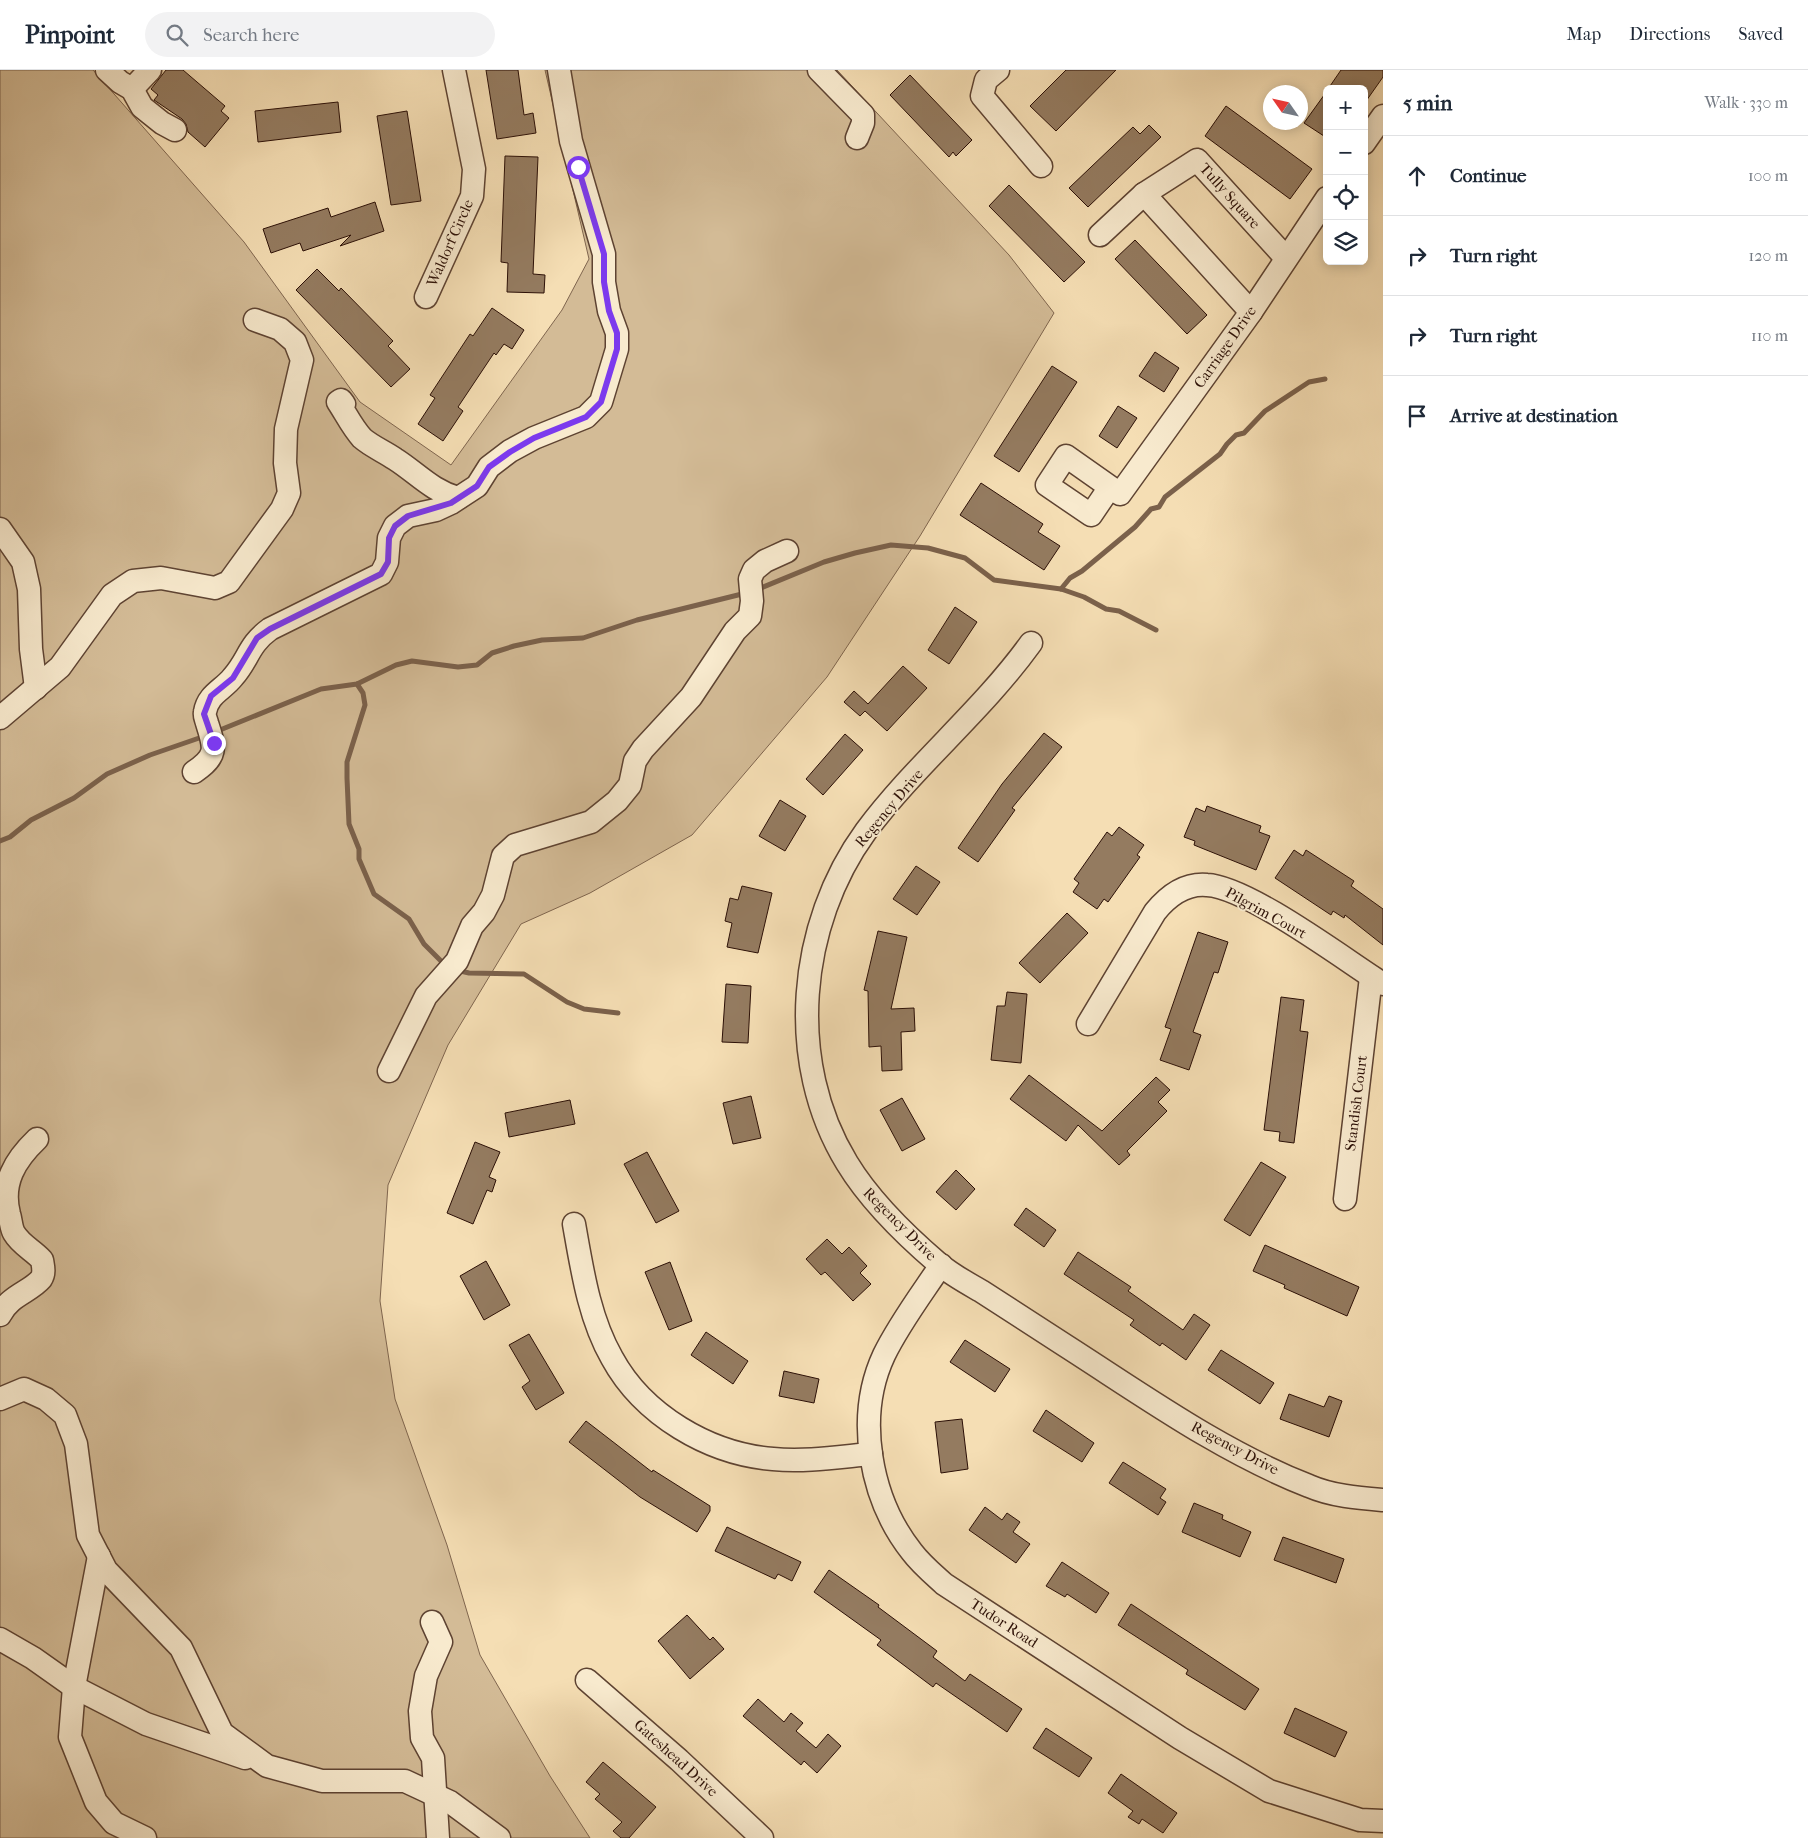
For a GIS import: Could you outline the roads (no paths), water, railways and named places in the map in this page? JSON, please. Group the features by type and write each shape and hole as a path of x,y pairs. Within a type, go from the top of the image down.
{"street":[{"path":"107,70 120,82 132,89 142,107 162,123 175,130"},
{"path":"132,89 150,70"},
{"name":"Waldorf Circle","path":"426,297 472,196 474,169 454,70"},
{"path":"194,772 206,764 213,754 211,734 204,714 211,696 233,678 257,638 270,629 381,574 388,562 389,538 395,526 408,516 436,510 458,498 477,486 489,467 510,452 534,438 586,417 601,402 617,349 617,333 609,311 604,282 604,254 571,141 559,70"},
{"path":"819,70 863,114 863,122 857,138"},
{"path":"998,70 986,80 982,96 1041,166"},
{"path":"1368,137 1383,116"},
{"name":"Tully Square","path":"1100,235 1144,194 1197,160 1286,258"},
{"path":"1144,194 1251,312"},
{"name":"Carriage Drive","path":"1115,490 1251,312 1323,204"},
{"path":"0,718 60,667 112,595 133,581 161,578 215,588 229,582 282,509 289,493 285,463 286,429 302,360 295,342 280,329 255,320"},
{"path":"342,408 350,424 363,439 396,460 427,485 443,494 458,498"},
{"path":"0,528 23,562 29,589 31,649 36,688"},
{"path":"389,1071 426,996 452,967 472,926 484,912 493,895 503,856 515,845 591,822 617,801 630,786 635,761 643,749 706,678 735,631 750,616 754,570 765,561 787,551"},
{"name":"Regency Drive","path":"1031,643 989,696 872,824 850,855 822,917 808,982 806,1022 810,1059 818,1096 831,1132 844,1159 861,1185 880,1208 940,1265 1211,1439 1311,1487 1352,1497 1383,1500"},
{"name":"Pilgrim Court","path":"1088,1024 1155,912 1164,901 1177,892 1192,886 1207,885 1236,893 1276,915 1377,981"},
{"name":"Standish Court","path":"1345,1199 1377,981"},
{"path":"0,1315 4,1308 21,1292 41,1279 44,1270 42,1260 23,1244 14,1232 8,1209 7,1184 14,1166 37,1139"},
{"path":"574,1224 584,1280 599,1330 612,1358 634,1388 674,1424 700,1440 743,1455 803,1460 871,1454"},
{"name":"Tudor Road","path":"940,1265 884,1355 876,1376 870,1406 871,1454 885,1508 912,1552 944,1584 1180,1738 1269,1791 1360,1820 1383,1821"},
{"path":"0,1399 24,1389 46,1398 65,1415 76,1444 88,1535 106,1570 181,1648 222,1733 267,1766"},
{"path":"99,1556 74,1688 70,1737 96,1802 114,1822 144,1838"},
{"path":"432,1622 441,1642 426,1676 420,1711 422,1738 432,1758 438,1838"},
{"path":"0,1639 33,1658 74,1688 146,1724 267,1766 322,1780 405,1781 450,1802 498,1838"},
{"name":"Gateshead Drive","path":"587,1680 679,1760 762,1838"}],"waterway":[{"path":"1061,589 1070,578 1082,571 1135,527 1151,509 1159,507 1165,497 1220,454 1236,435 1244,433 1265,411 1309,382 1325,379"},
{"path":"756,590 824,562 855,553 891,545 928,548 965,558 994,580 1061,589 1084,597 1106,609 1119,611 1156,630"},
{"path":"215,732 321,689 357,684 396,665 412,661 458,667 477,665 492,653 514,646 542,640 583,638 637,620 746,593"},
{"path":"357,684 363,693 365,705 347,762 347,778 349,824 359,849 359,859 374,894 409,919 424,944 446,966"},
{"path":"0,841 10,837 31,820 74,798 107,774 150,755 205,736"},
{"path":"456,970 469,973 524,974 567,1002 584,1009 618,1013"}]}
